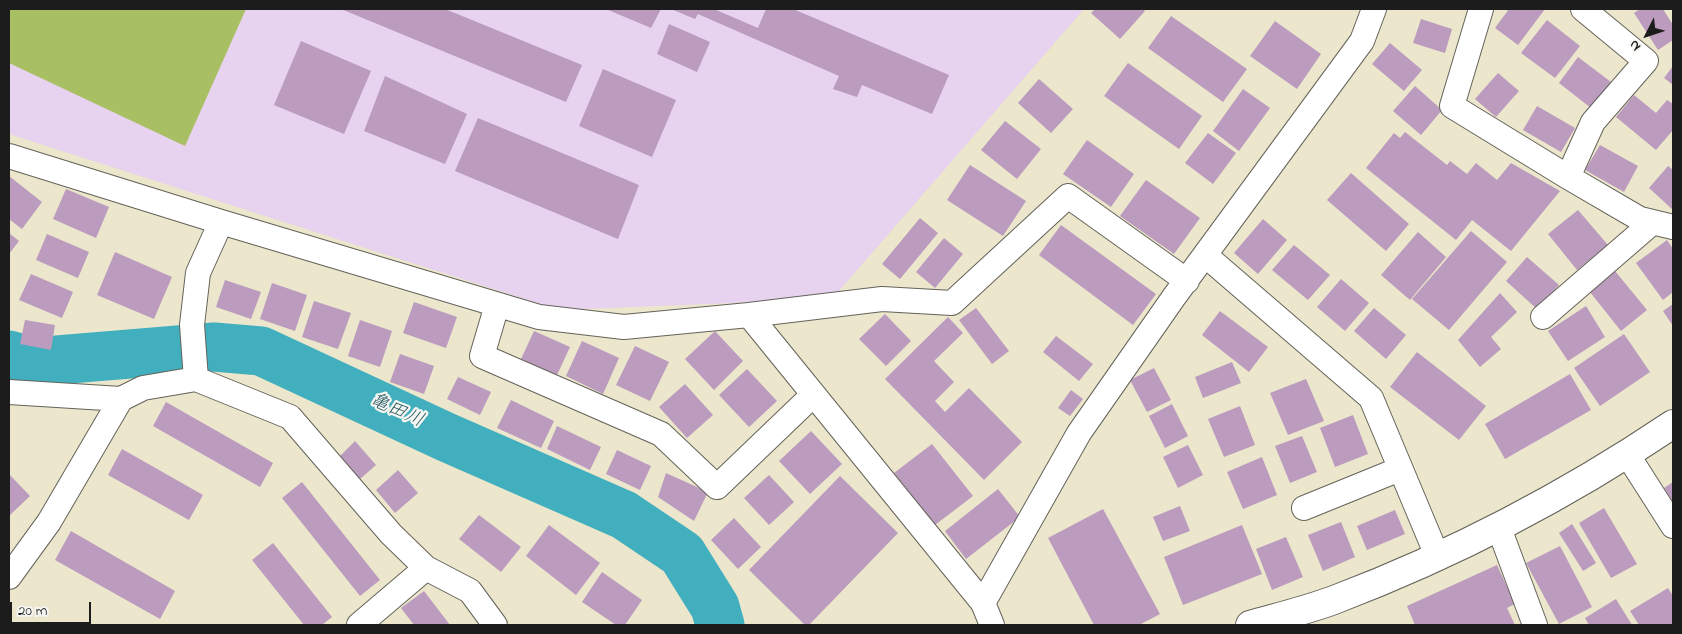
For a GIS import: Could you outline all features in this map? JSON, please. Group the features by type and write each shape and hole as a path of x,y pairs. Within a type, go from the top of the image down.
{"street":[{"path":"983,603 1079,433 1205,255 1362,41 1374,9"},
{"path":"1481,9 1452,106 1640,219 1663,224"},
{"path":"1568,177 1593,122 1646,61 1583,9"},
{"path":"9,156 221,222 539,317 624,327 749,316 882,298 952,303 1068,196 1187,281"},
{"path":"196,377 192,324 198,273 221,222"},
{"path":"1543,317 1663,224"},
{"path":"1205,255 1371,398 1438,558"},
{"path":"497,305 482,356 662,434 716,487 813,395"},
{"path":"749,316 983,603 992,625"},
{"path":"9,392 121,399 143,388 196,377 290,417 391,534 426,568 470,591 495,625"},
{"path":"9,577 49,522 121,399"},
{"path":"1250,625 1332,601 1438,558 1555,498 1673,424"},
{"path":"1627,454 1673,526"},
{"path":"1304,508 1400,468"},
{"path":"1499,528 1535,625"},
{"path":"359,625 426,568"}],"shaded area":[{"path":"9,9 1084,9 832,299 559,310 9,134"}],"green space":[{"path":"9,9 246,9 185,146 9,63"}],"building":[{"path":"341,9 445,9 582,65 566,102"},
{"path":"606,9 661,9 651,28"},
{"path":"671,9 714,9 758,28 766,9 793,9 949,75 932,114 862,85 857,97 833,89 839,76 698,14 695,19"},
{"path":"1095,9 1142,9 1145,11 1120,39 1091,13"},
{"path":"1509,9 1545,9 1518,45 1495,28"},
{"path":"1640,9 1663,9 1673,25 1673,40 1658,50 1634,13"},
{"path":"1171,16 1247,69 1223,102 1148,48"},
{"path":"1421,19 1452,29 1445,53 1413,43"},
{"path":"1547,20 1580,46 1555,78 1521,53"},
{"path":"1275,21 1321,54 1297,89 1250,56"},
{"path":"669,24 710,42 697,72 657,54"},
{"path":"301,41 371,71 344,134 274,105"},
{"path":"1390,43 1422,70 1404,91 1372,64"},
{"path":"1578,57 1611,82 1591,108 1559,83"},
{"path":"1128,63 1202,116 1179,149 1104,96"},
{"path":"1673,66 1673,85 1664,78"},
{"path":"603,69 676,100 652,157 579,126"},
{"path":"1498,73 1519,91 1496,117 1475,99"},
{"path":"385,76 467,114 445,164 364,131"},
{"path":"1039,79 1073,109 1051,133 1018,103"},
{"path":"1415,86 1442,110 1421,135 1393,111"},
{"path":"1243,89 1270,108 1239,151 1213,131"},
{"path":"1634,95 1656,113 1667,100 1673,104 1673,130 1656,150 1616,117"},
{"path":"1537,106 1575,128 1561,152 1523,130"},
{"path":"478,118 639,185 618,239 455,171"},
{"path":"1005,121 1041,149 1017,179 981,150"},
{"path":"1405,132 1447,165 1450,161 1467,174 1476,163 1497,180 1511,163 1560,191 1511,251 1472,220 1456,240 1366,168 1394,133 1400,138"},
{"path":"1208,133 1236,153 1213,184 1185,163"},
{"path":"1087,140 1134,174 1111,207 1063,174"},
{"path":"1600,145 1638,166 1624,192 1585,170"},
{"path":"970,165 1026,201 1003,236 947,200"},
{"path":"1668,166 1673,170 1673,210 1649,188"},
{"path":"1351,173 1409,224 1386,251 1327,200"},
{"path":"9,176 42,202 22,229 9,219"},
{"path":"1146,180 1200,218 1174,254 1120,216"},
{"path":"66,189 109,207 96,238 53,219"},
{"path":"1578,210 1608,245 1577,270 1548,234"},
{"path":"920,218 938,233 900,279 882,264"},
{"path":"1263,219 1287,240 1258,274 1234,253"},
{"path":"1061,225 1156,294 1133,325 1039,255"},
{"path":"1471,231 1507,262 1449,330 1412,299"},
{"path":"1418,232 1446,257 1410,300 1381,275"},
{"path":"9,233 19,241 9,254"},
{"path":"47,234 89,252 78,278 36,260"},
{"path":"944,238 963,254 935,288 916,272"},
{"path":"1667,240 1673,249 1673,292 1663,300 1636,263"},
{"path":"1294,245 1330,275 1308,300 1272,270"},
{"path":"115,252 172,277 154,319 97,295"},
{"path":"1527,257 1559,285 1537,309 1506,281"},
{"path":"1615,271 1647,310 1621,331 1590,292"},
{"path":"31,274 73,292 62,318 19,300"},
{"path":"1341,279 1369,303 1345,331 1317,307"},
{"path":"225,280 261,292 251,319 216,307"},
{"path":"272,283 307,295 295,331 260,319"},
{"path":"1500,293 1517,312 1491,337 1501,349 1480,367 1458,340"},
{"path":"314,301 351,313 338,349 302,337"},
{"path":"414,302 457,317 446,348 403,333"},
{"path":"1673,304 1673,326 1663,311"},
{"path":"1586,306 1605,337 1568,361 1548,331"},
{"path":"976,308 1009,351 992,364 959,320"},
{"path":"1374,308 1406,335 1386,359 1354,331"},
{"path":"1220,311 1268,347 1249,372 1202,335"},
{"path":"885,314 911,341 886,366 859,339"},
{"path":"948,317 963,333 934,361 954,382 935,401 945,412 969,388 1022,442 984,480 885,379"},
{"path":"25,320 55,325 51,350 20,344"},
{"path":"360,320 392,331 380,367 348,356"},
{"path":"534,331 570,347 557,375 521,359"},
{"path":"715,331 743,361 714,390 685,359"},
{"path":"1624,334 1650,372 1600,406 1574,368"},
{"path":"1056,336 1093,364 1079,381 1043,352"},
{"path":"582,341 619,358 603,394 566,376"},
{"path":"635,346 669,362 650,401 616,385"},
{"path":"1417,352 1486,406 1459,440 1390,387"},
{"path":"400,354 434,366 424,394 390,382"},
{"path":"1232,362 1241,383 1203,398 1195,377"},
{"path":"1154,368 1171,400 1147,412 1130,380"},
{"path":"747,369 777,401 749,427 719,395"},
{"path":"1570,374 1591,410 1505,459 1485,424"},
{"path":"458,377 491,392 480,415 447,399"},
{"path":"1306,379 1324,421 1288,435 1270,393"},
{"path":"685,384 713,415 687,438 659,407"},
{"path":"1071,390 1083,399 1070,416 1058,408"},
{"path":"511,400 554,421 541,448 497,428"},
{"path":"166,402 273,463 260,487 153,426"},
{"path":"1172,404 1188,436 1165,448 1149,416"},
{"path":"1240,406 1255,445 1224,457 1208,419"},
{"path":"1353,415 1368,454 1335,467 1320,428"},
{"path":"557,426 601,447 590,470 547,449"},
{"path":"811,431 842,464 810,494 779,461"},
{"path":"1302,436 1317,472 1290,483 1275,446"},
{"path":"355,441 376,465 360,479 340,456"},
{"path":"932,444 973,496 935,525 894,473"},
{"path":"1188,445 1203,475 1178,488 1163,457"},
{"path":"122,449 203,495 189,520 108,475"},
{"path":"617,450 651,466 640,490 606,474"},
{"path":"1262,457 1277,495 1243,509 1227,472"},
{"path":"398,470 418,493 395,513 376,490"},
{"path":"666,473 708,492 694,521 658,497"},
{"path":"9,474 30,496 9,516"},
{"path":"769,475 794,502 769,525 744,498"},
{"path":"840,476 898,533 809,625 805,625 749,570"},
{"path":"302,482 380,580 360,596 282,498"},
{"path":"1673,482 1673,502 1664,488"},
{"path":"998,489 1020,517 966,559 945,531"},
{"path":"1180,506 1190,531 1163,541 1153,517"},
{"path":"1604,508 1637,564 1611,578 1579,523"},
{"path":"1103,509 1160,614 1139,625 1094,625 1048,538"},
{"path":"1395,510 1405,534 1367,550 1357,526"},
{"path":"479,515 521,547 501,572 459,539"},
{"path":"734,518 761,547 738,569 711,540"},
{"path":"1341,522 1355,557 1323,571 1308,535"},
{"path":"1572,524 1596,563 1583,571 1559,533"},
{"path":"549,525 600,563 576,595 526,556"},
{"path":"1242,525 1262,574 1183,605 1164,557"},
{"path":"71,531 175,591 160,619 55,560"},
{"path":"1286,537 1303,577 1272,590 1256,549"},
{"path":"273,543 332,617 322,625 304,625 252,560"},
{"path":"1560,546 1592,607 1559,624 1526,563"},
{"path":"1497,565 1515,604 1507,608 1515,625 1415,625 1407,606"},
{"path":"602,572 642,600 625,625 616,625 582,602"},
{"path":"1668,588 1673,596 1673,625 1639,625 1630,611"},
{"path":"424,591 450,625 414,625 401,608"},
{"path":"1616,599 1632,625 1589,625 1585,618"}],"waterway":[{"name":"亀田川","path":"9,355 33,362 214,347 261,351 446,437 624,515 682,554 715,607 720,625"}]}
